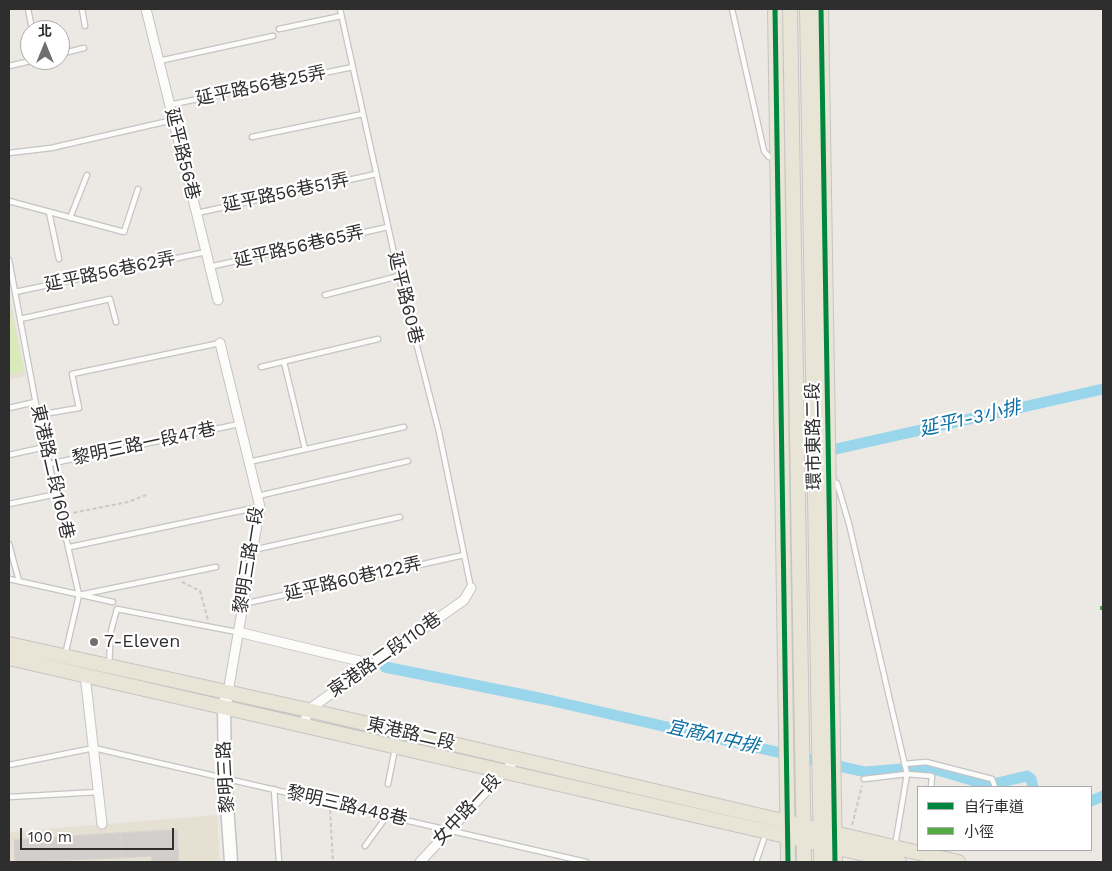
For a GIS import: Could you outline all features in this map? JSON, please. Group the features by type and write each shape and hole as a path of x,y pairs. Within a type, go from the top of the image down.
{"main road":[{"name":"環市東路二段","path":"775,9 788,862"},
{"name":"環市東路二段","path":"790,9 798,482 821,862"},
{"name":"環市東路二段","path":"804,862 818,836 822,482 816,156 807,9"},
{"name":"環市東路二段","path":"816,156 821,9"},
{"path":"782,482 822,482"},
{"name":"東港路二段","path":"9,644 68,659 308,710 516,759 818,836"},
{"name":"東港路二段","path":"9,658 85,672 304,725 767,831 788,829"},
{"name":"環市東路二段","path":"818,836 835,862"},
{"path":"818,836 849,836 958,862"},
{"path":"818,836 899,862"}],"street":[{"name":"延平路56巷","path":"146,9 218,300"},
{"name":"黎明三路一段","path":"220,343 260,507 228,692"},
{"name":"東港路二段110巷","path":"308,710 464,600 471,588"},
{"path":"238,632 372,664"},
{"path":"85,672 102,824"},
{"name":"黎明三路","path":"228,692 224,706 225,777 231,862"},
{"path":"304,725 308,710"},
{"name":"女中路一段","path":"420,862 516,759"}],"lane":[{"path":"82,9 85,26"},
{"name":"延平路60巷","path":"340,9 399,276 440,432 471,588"},
{"path":"732,9 764,151 769,156 777,158 792,159 816,156"},
{"path":"279,29 341,16"},
{"path":"159,61 273,36"},
{"path":"70,52 84,48"},
{"name":"延平路56巷25弄","path":"170,105 352,68"},
{"path":"252,137 363,114"},
{"path":"9,153 51,148 173,120"},
{"name":"延平路56巷51弄","path":"196,213 376,174"},
{"path":"70,218 88,175"},
{"path":"9,201 124,232 138,189"},
{"path":"49,212 60,259"},
{"name":"延平路56巷65弄","path":"209,267 388,227"},
{"name":"延平路56巷62弄","path":"15,292 206,252"},
{"name":"東港路二段160巷","path":"9,260 35,402 70,547 79,595 68,659"},
{"path":"324,296 399,276"},
{"path":"20,318 110,298 116,322"},
{"path":"262,367 378,339"},
{"path":"38,415 79,408 72,374 220,343"},
{"path":"284,362 305,449"},
{"path":"9,408 35,402"},
{"name":"黎明三路一段47巷","path":"49,464 239,424"},
{"path":"249,462 404,427"},
{"path":"9,455 45,447"},
{"path":"258,496 408,461"},
{"path":"822,482 837,483 849,524 904,764 908,774 895,847"},
{"path":"9,504 57,494"},
{"path":"70,547 260,507"},
{"path":"253,550 400,517"},
{"path":"9,544 19,581"},
{"name":"延平路60巷122弄","path":"243,604 464,554"},
{"path":"79,595 216,567"},
{"path":"9,579 113,602"},
{"path":"105,667 117,609 238,632"},
{"path":"388,784 395,746"},
{"path":"9,765 94,748"},
{"name":"黎明三路448巷","path":"94,748 586,862"},
{"path":"904,764 926,762 992,779 995,786"},
{"path":"864,779 908,774 932,776 931,786"},
{"path":"274,789 279,862"},
{"path":"9,797 99,792"},
{"path":"365,846 387,816"},
{"path":"756,862 767,831"}],"path":[{"path":"62,515 128,502 146,495"},
{"path":"171,577 200,592 210,627"},
{"path":"849,836 864,779"},
{"path":"330,802 333,862"}],"shaded area":[{"path":"9,294 26,376 9,380"},
{"path":"217,815 220,862 9,862 9,832"}],"green space":[{"path":"9,304 24,371 9,375"}],"building":[{"path":"177,830 179,862 152,862 151,856 122,858 121,833"},
{"path":"121,833 122,858 15,862 14,840"}],"waterway":[{"name":"延平1-3小排","path":"836,449 1103,389"},
{"name":"宜商A1中排","path":"385,667 544,699 865,772 927,767 989,785 1027,776 1031,779 1033,786"},
{"name":"宜商A1中排","path":"1092,801 1103,796"}],"cycle path":[{"path":"775,9 788,862"},
{"path":"821,9 835,862"}],"place":[{"name":"7-Eleven","path":"94,642"}]}
